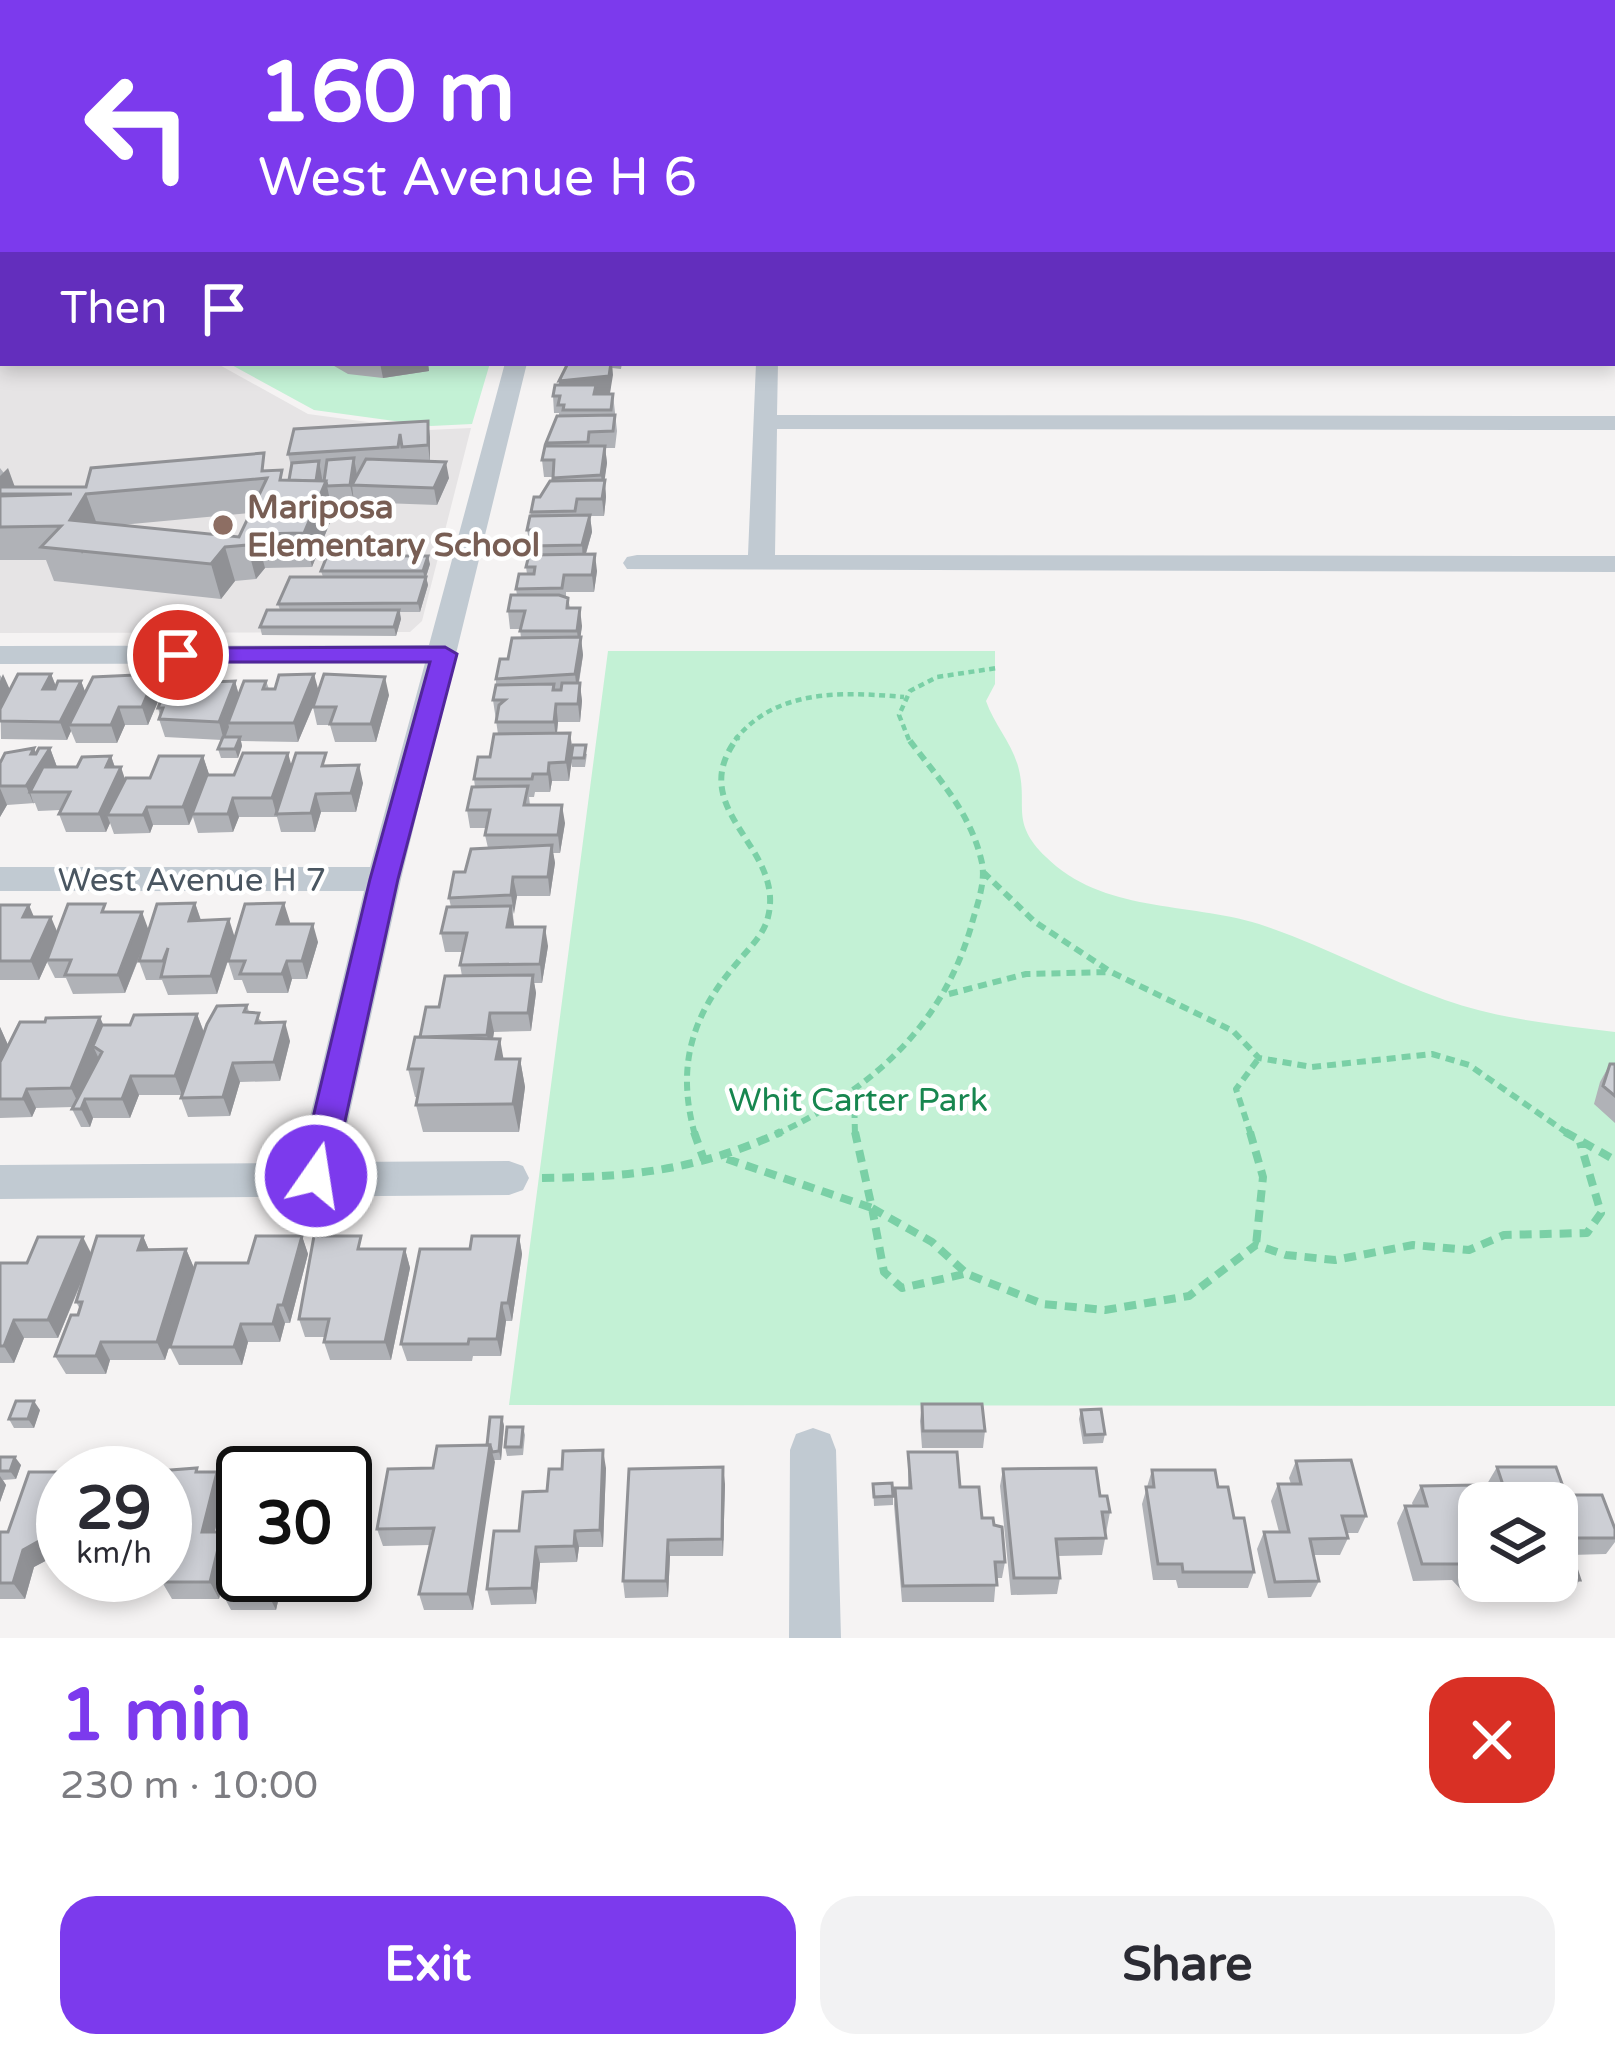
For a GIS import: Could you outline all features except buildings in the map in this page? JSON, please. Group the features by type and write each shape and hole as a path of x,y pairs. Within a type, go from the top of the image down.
{"street":[{"path":"316,1176 384,879 515,366"},
{"path":"761,562 767,366"},
{"path":"764,422 1615,423"},
{"path":"637,563 1615,564"},
{"path":"0,655 445,654"},
{"name":"West Avenue H 7","path":"0,879 384,879"},
{"path":"0,1182 509,1178"},
{"path":"813,1450 815,1638"}],"path":[{"path":"997,668 922,683 904,698 898,715 905,734 951,793 983,872 1035,922 1111,972 1233,1031 1259,1058 1312,1067 1432,1054 1469,1065 1580,1142 1615,1160"},
{"path":"704,1161 692,1128 684,1081 688,1043 701,1005 769,920 770,904 770,888 756,848 721,791 720,765 737,736 764,713 800,697 853,692 904,698"},
{"path":"509,1178 584,1178 724,1158 854,1094 908,1048 949,994 970,934 983,872"},
{"path":"949,994 1026,974 1111,972"},
{"path":"724,1158 872,1208 932,1242 967,1274 1043,1304 1105,1310 1189,1296 1256,1244 1261,1160 1243,1121 1236,1089 1259,1058"},
{"path":"854,1094 855,1141 884,1272 902,1288 967,1274"},
{"path":"1256,1244 1286,1255 1335,1260 1413,1245 1469,1250 1504,1235 1587,1233 1601,1213 1580,1142"}],"shaded area":[{"name":"Mariposa Elementary School","path":"0,366 221,366 308,414 428,430 471,428 422,621 410,632 0,633"}],"green space":[{"path":"233,366 489,366 472,424 431,426 314,410"},
{"name":"Whit Carter Park","path":"608,651 995,651 995,684 986,701 1018,766 1024,823 1046,857 1068,875 1119,897 1259,924 1465,1007 1615,1032 1615,1406 509,1405"}],"place":[{"name":"Mariposa Elementary School","path":"223,525"}],"route":[{"path":"178,655 445,654 384,879 316,1176"}]}
